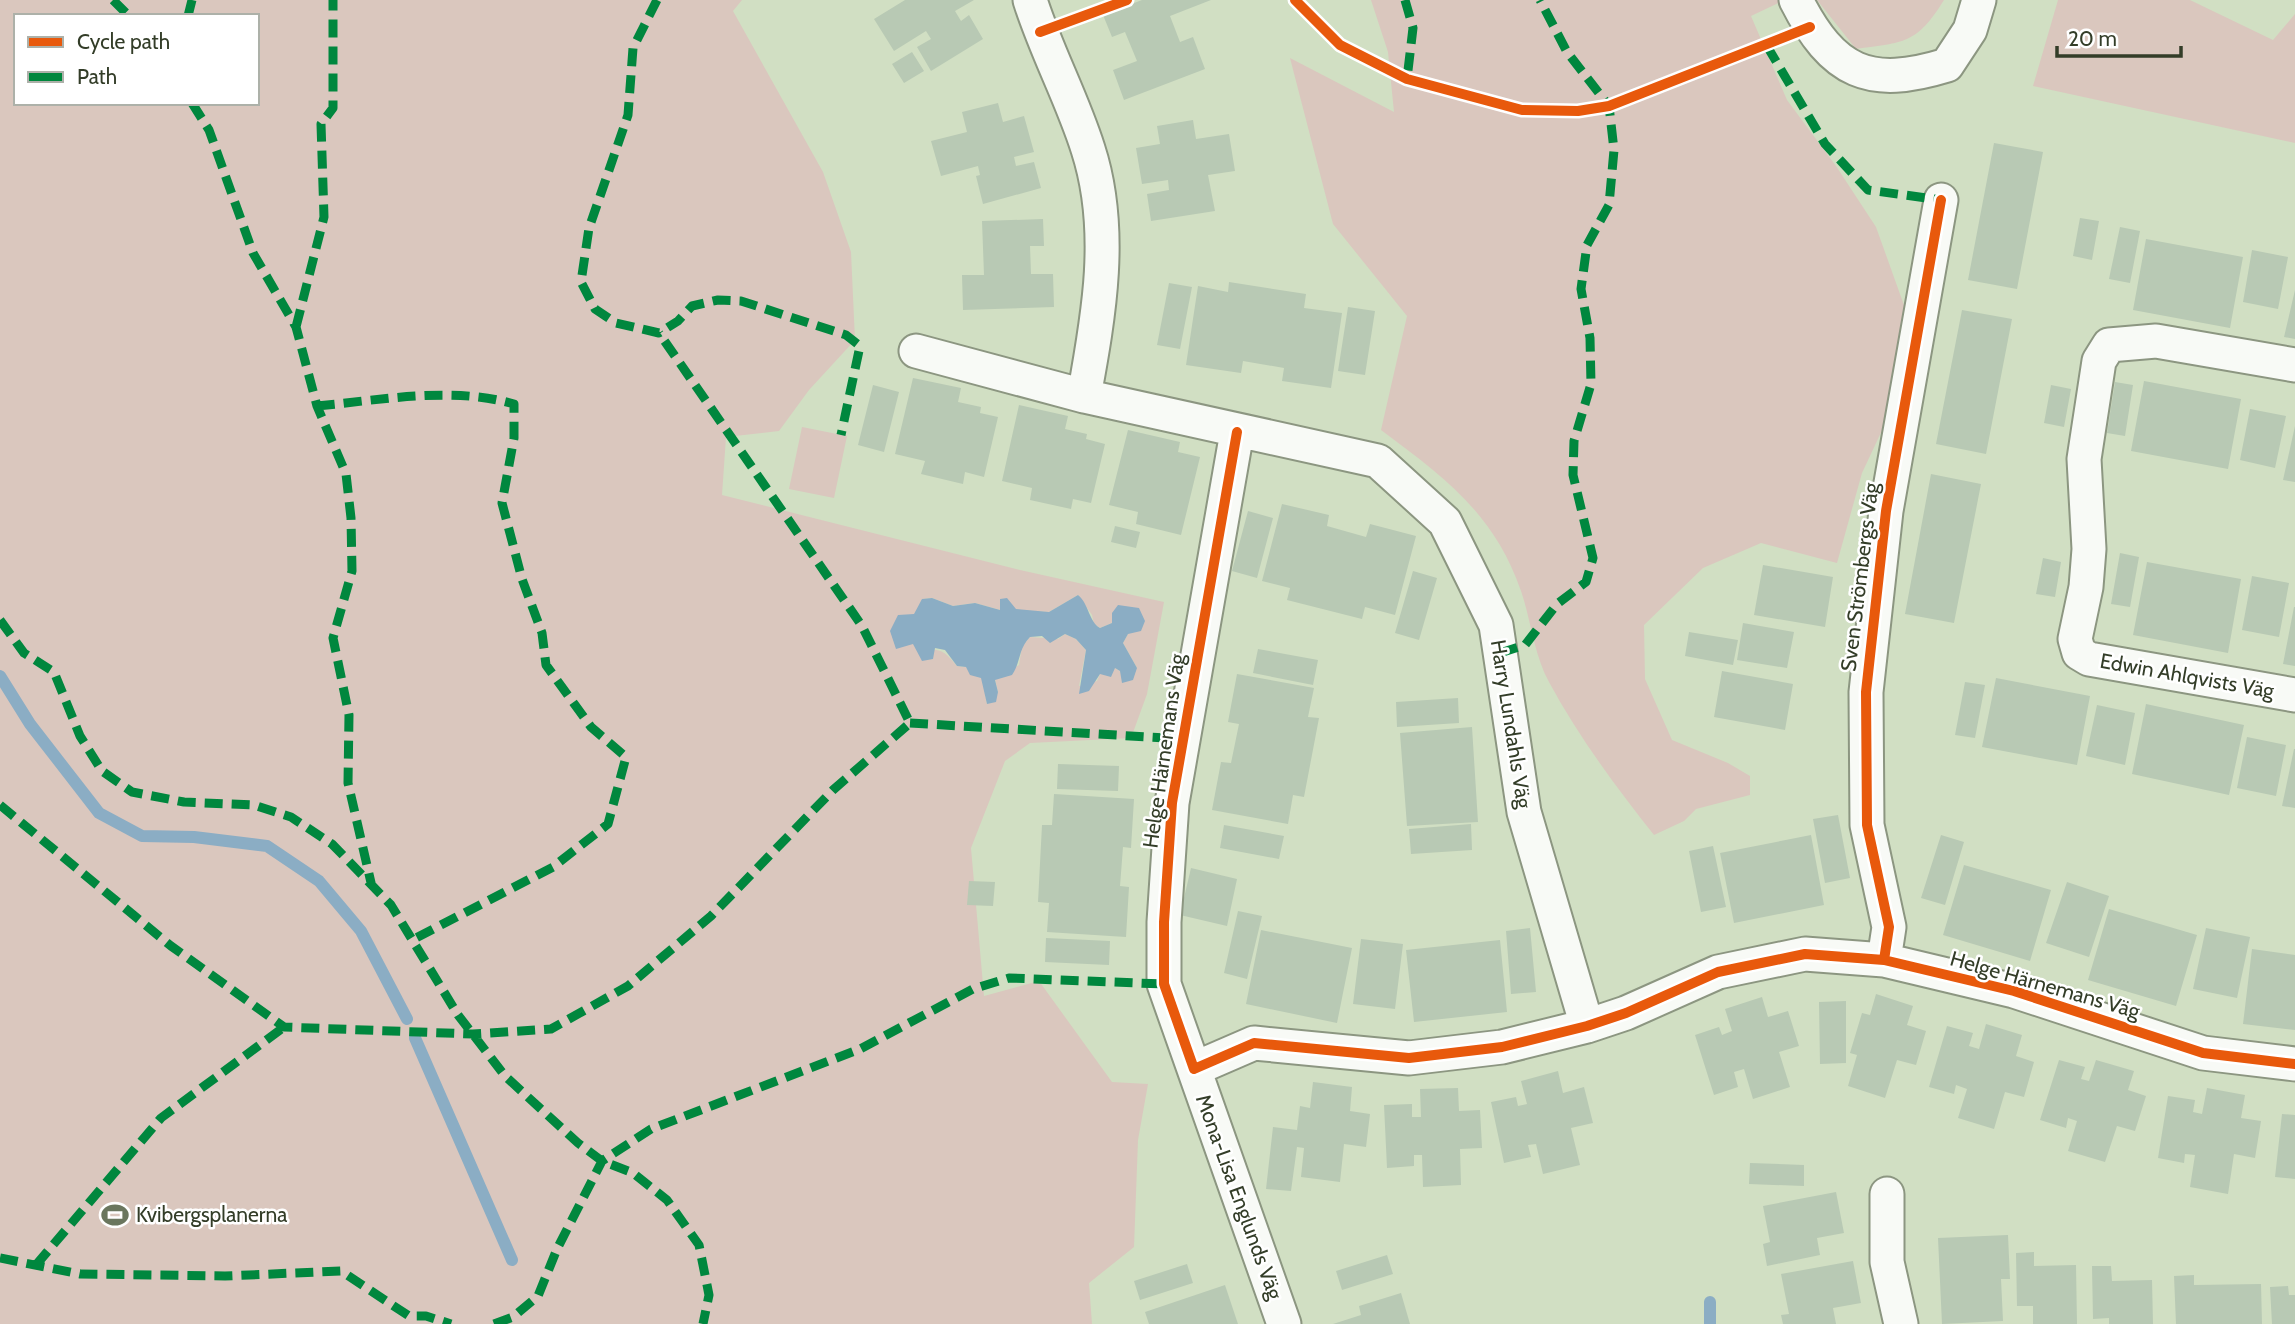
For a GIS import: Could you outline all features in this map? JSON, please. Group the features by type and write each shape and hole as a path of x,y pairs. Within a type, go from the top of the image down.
{"street":[{"path":"1030,0 1089,151 1099,205 1100,308 1084,396"},
{"path":"1796,0 1810,27 1837,60 1875,76 1912,76 1947,65 1970,30 1979,0"},
{"name":"Sven Strömbergs Väg","path":"1884,960 1889,927 1867,825 1866,692 1886,511 1941,200"},
{"name":"Edwin Ahlqvists Väg","path":"2295,365 2156,341 2109,345 2099,361 2084,459 2090,549 2076,639 2079,653 2089,659 2295,695"},
{"name":"Harry Lundahls Väg","path":"916,351 1084,396 1377,461 1445,522 1496,625 1524,812 1587,1026"},
{"name":"Helge Härnemans Väg","path":"1237,432 1172,803 1166,882 1164,984 1194,1069 1255,1042 1409,1058 1503,1047 1587,1026 1626,1013 1718,972 1805,954 1884,960 2014,991 2203,1053 2295,1064"},
{"name":"Mona-Lisa Englunds Väg","path":"1194,1069 1284,1324"},
{"path":"1887,1194 1887,1262 1901,1324"}],"shaded area":[{"path":"0,0 742,0 733,11 823,172 851,252 855,340 809,390 779,431 726,437 722,495 1020,570 1164,602 1147,694 1131,738 1030,743 1005,761 971,848 984,996 1039,981 1112,1082 1148,1084 1138,1140 1134,1247 1089,1283 1092,1324 0,1324","holes":["1078,595 1092,615 1094,624 1100,628 1112,623 1128,634 1123,643 1137,668 1120,671 1115,668 1100,674 1097,681 1079,686 1086,650 1076,639 1065,634 1058,639 1030,637 1022,646 1019,665 995,679 998,692 987,704 982,678 966,667 957,666 940,651 918,651 913,638 913,625 923,599 932,598 953,606 975,603 1000,610 1049,612"]},
{"path":"1371,0 1785,0 1751,16 1787,100 1836,166 1876,227 1905,308 1892,409 1862,473 1837,563 1761,543 1703,568 1644,625 1645,679 1672,740 1728,763 1750,776 1750,795 1696,809 1684,821 1654,835 1598,761 1549,682 1540,660 1521,591 1497,540 1481,518 1446,481 1381,430 1407,316 1333,224 1290,58 1394,112 1388,52"},
{"path":"1817,0 1944,0 1925,26 1908,39 1856,49"},
{"path":"2058,0 2190,0 2273,40 2295,14 2295,143 2033,86"},
{"path":"802,427 847,436 834,498 789,489"}],"water":[{"path":"1078,595 1085,603 1093,622 1100,628 1112,623 1112,613 1118,605 1139,608 1145,621 1141,631 1128,634 1123,643 1137,668 1133,680 1122,683 1120,671 1115,668 1111,677 1100,674 1089,691 1079,694 1086,650 1076,639 1065,634 1050,643 1042,636 1030,637 1023,646 1012,675 995,680 998,692 996,702 987,704 981,678 970,675 966,667 957,666 945,650 935,648 933,659 922,661 913,644 896,649 890,631 898,615 914,614 922,599 932,598 953,606 975,603 1000,610 1000,599 1007,598 1016,609 1049,612"}],"building":[{"path":"905,0 974,0 955,11 961,21 969,15 983,39 931,71 917,47 931,39 926,31 894,51 874,19"},
{"path":"1142,0 1211,0 1170,16 1180,42 1193,37 1205,69 1124,100 1113,70 1137,61 1125,32 1112,37 1103,15"},
{"path":"912,52 924,71 904,83 892,64"},
{"path":"998,103 1003,122 1024,116 1034,152 1014,157 1016,166 1034,162 1041,188 983,204 976,176 980,175 978,166 941,176 931,141 967,132 962,112"},
{"path":"1193,120 1196,139 1229,134 1235,171 1208,175 1215,211 1151,221 1147,194 1169,190 1168,180 1142,184 1136,148 1160,144 1157,126"},
{"path":"1994,143 2043,152 2017,289 1968,280"},
{"path":"2080,218 2099,221 2092,260 2073,256"},
{"path":"1043,219 1044,246 1030,246 1031,274 1053,274 1054,307 963,310 962,275 984,275 982,221"},
{"path":"2120,227 2140,231 2130,283 2109,279"},
{"path":"2146,239 2243,257 2230,328 2133,310"},
{"path":"2252,250 2288,257 2278,309 2243,302"},
{"path":"1229,282 1306,294 1304,308 1342,313 1331,388 1282,381 1284,368 1243,361 1241,373 1186,365 1198,286 1228,292"},
{"path":"1169,283 1192,287 1180,349 1157,345"},
{"path":"2295,290 2295,339 2284,337"},
{"path":"1348,307 1375,311 1365,375 1338,371"},
{"path":"1962,310 2012,319 1986,454 1936,444"},
{"path":"913,378 961,388 958,402 981,407 980,413 998,417 984,477 965,472 963,484 921,474 925,461 895,454"},
{"path":"2144,381 2241,399 2228,469 2131,451"},
{"path":"2115,382 2133,385 2125,436 2107,433"},
{"path":"873,385 899,392 884,452 858,445"},
{"path":"2051,385 2071,389 2064,427 2044,423"},
{"path":"1019,405 1068,416 1065,429 1087,434 1086,439 1105,444 1091,503 1073,499 1071,509 1030,500 1032,488 1002,481"},
{"path":"2250,409 2286,416 2275,468 2240,460"},
{"path":"2295,426 2295,482 2283,480"},
{"path":"1128,430 1180,442 1178,452 1200,457 1181,535 1136,524 1138,512 1109,505"},
{"path":"1931,474 1981,484 1954,623 1905,614"},
{"path":"1282,504 1329,515 1327,526 1366,537 1370,524 1416,536 1395,615 1365,607 1362,619 1287,600 1290,588 1262,581"},
{"path":"1248,511 1273,518 1257,578 1232,571"},
{"path":"1115,526 1140,532 1136,548 1111,542"},
{"path":"2120,553 2139,557 2130,607 2111,604"},
{"path":"2043,558 2061,562 2055,597 2036,594"},
{"path":"2147,562 2241,579 2228,653 2133,635"},
{"path":"1763,565 1833,577 1825,627 1754,615"},
{"path":"1413,571 1437,578 1419,640 1395,633"},
{"path":"2252,576 2289,583 2279,637 2242,630"},
{"path":"2295,607 2295,666 2283,664"},
{"path":"1743,623 1794,632 1787,668 1737,660"},
{"path":"1689,632 1738,640 1733,665 1685,656"},
{"path":"1258,649 1318,660 1313,685 1253,673"},
{"path":"1722,671 1793,684 1785,730 1714,717"},
{"path":"1237,674 1314,688 1308,717 1319,718 1304,797 1293,795 1288,824 1212,810 1221,762 1231,763 1239,724 1228,722"},
{"path":"1996,678 2090,696 2077,765 1982,747"},
{"path":"1965,682 1985,685 1975,738 1955,735"},
{"path":"1458,698 1459,723 1397,727 1396,702"},
{"path":"2146,704 2244,725 2229,795 2132,774"},
{"path":"2097,705 2135,713 2125,765 2086,756"},
{"path":"1472,727 1478,822 1407,826 1400,733"},
{"path":"2247,737 2286,745 2276,796 2237,788"},
{"path":"2295,749 2295,808 2282,806"},
{"path":"1058,764 1119,766 1118,791 1057,789"},
{"path":"1054,794 1134,799 1131,848 1123,847 1120,886 1129,887 1126,937 1047,932 1049,903 1038,902 1042,825 1052,825"},
{"path":"1838,815 1850,878 1825,883 1813,819"},
{"path":"1471,824 1472,850 1411,854 1409,829"},
{"path":"1224,825 1284,836 1279,859 1220,848"},
{"path":"1811,835 1824,905 1734,923 1720,853"},
{"path":"1941,835 1964,842 1945,905 1921,898"},
{"path":"1713,846 1726,907 1701,912 1689,851"},
{"path":"1964,865 2051,890 2030,961 1943,935"},
{"path":"1191,868 1237,879 1227,926 1180,915"},
{"path":"969,881 995,882 993,906 967,905"},
{"path":"2067,882 2109,896 2089,957 2046,943"},
{"path":"2109,909 2197,935 2176,1006 2088,980"},
{"path":"1238,911 1262,916 1247,979 1224,973"},
{"path":"1530,928 1536,992 1511,994 1506,931"},
{"path":"2206,928 2250,937 2237,998 2193,989"},
{"path":"1261,930 1352,948 1337,1023 1246,1004"},
{"path":"1046,938 1110,941 1109,965 1045,962"},
{"path":"1361,939 1403,944 1395,1009 1353,1004"},
{"path":"1500,940 1507,1012 1414,1022 1406,950"},
{"path":"2252,949 2295,955 2295,1030 2243,1024"},
{"path":"1876,994 1913,1006 1907,1025 1926,1031 1916,1065 1897,1060 1885,1098 1848,1086 1857,1055 1850,1053 1862,1013 1870,1015"},
{"path":"1762,997 1768,1017 1788,1011 1799,1046 1779,1052 1790,1087 1753,1099 1744,1069 1734,1072 1738,1087 1714,1095 1695,1035 1719,1027 1722,1035 1732,1031 1725,1009"},
{"path":"1846,1001 1846,1063 1820,1064 1819,1002"},
{"path":"1986,1024 2022,1035 2016,1056 2034,1062 2024,1097 2005,1092 1994,1129 1958,1118 1967,1089 1956,1085 1954,1094 1929,1087 1947,1026 1973,1033 1969,1046 1979,1049"},
{"path":"2059,1060 2085,1067 2081,1079 2089,1081 2096,1060 2134,1071 2128,1090 2146,1096 2135,1131 2117,1126 2105,1162 2068,1151 2077,1121 2068,1118 2066,1128 2040,1120"},
{"path":"1558,1071 1563,1093 1584,1087 1593,1123 1571,1128 1580,1165 1543,1174 1536,1144 1528,1145 1531,1157 1504,1163 1491,1102 1516,1097 1518,1106 1527,1104 1521,1081"},
{"path":"1313,1082 1352,1087 1350,1111 1370,1114 1366,1147 1344,1144 1340,1182 1301,1177 1304,1148 1297,1147 1291,1191 1266,1189 1273,1127 1297,1130 1300,1106 1310,1108"},
{"path":"1458,1088 1459,1111 1480,1110 1482,1148 1460,1149 1461,1185 1423,1187 1422,1155 1414,1155 1414,1166 1387,1168 1384,1105 1412,1104 1412,1117 1421,1117 1420,1089"},
{"path":"2207,1088 2245,1095 2241,1118 2261,1121 2255,1158 2234,1154 2228,1194 2190,1187 2195,1155 2185,1154 2184,1163 2158,1158 2168,1096 2195,1100 2193,1112 2202,1114"},
{"path":"2282,1114 2295,1115 2295,1179 2275,1177"},
{"path":"1750,1163 1804,1165 1804,1186 1749,1184"},
{"path":"1836,1192 1844,1233 1817,1238 1820,1255 1767,1266 1763,1244 1770,1242 1763,1206"},
{"path":"2008,1235 2010,1279 2001,1279 2003,1321 1942,1324 1938,1238"},
{"path":"2034,1252 2034,1266 2076,1265 2077,1324 2033,1324 2033,1306 2017,1306 2016,1253"},
{"path":"1387,1255 1393,1274 1342,1290 1336,1271"},
{"path":"1853,1261 1861,1303 1833,1308 1836,1324 1783,1324 1781,1315 1789,1314 1781,1274"},
{"path":"1187,1264 1193,1283 1140,1300 1134,1281"},
{"path":"2092,1266 2111,1266 2112,1281 2152,1280 2153,1324 2109,1324 2109,1318 2093,1319"},
{"path":"2194,1275 2194,1285 2261,1284 2262,1324 2176,1324 2174,1276"},
{"path":"1225,1285 1238,1324 1149,1324 1145,1312"},
{"path":"2288,1286 2289,1295 2295,1295 2295,1324 2272,1324 2270,1287"},
{"path":"1401,1293 1410,1324 1333,1324 1361,1315 1359,1306"}],"waterway":[{"path":"0,676 30,724 99,813 142,836 194,837 267,846 319,881 361,931 407,1019"},
{"path":"415,1038 512,1260"},
{"path":"1710,1302 1710,1324"}],"marked path":[{"path":"113,0 127,14"},
{"path":"188,14 192,0"},
{"path":"296,327 324,217 321,124 333,108 333,0"},
{"path":"657,0 633,48 628,115 589,228 581,282 595,309 616,323 659,333 678,321 692,306 718,300 741,301 846,335 860,346 841,435"},
{"path":"1405,0 1413,28 1407,79"},
{"path":"1500,653 1525,645 1557,604 1586,582 1593,558 1573,475 1574,441 1591,384 1590,338 1581,289 1587,245 1609,205 1614,150 1609,106 1567,52 1540,0"},
{"path":"1767,46 1825,144 1868,190 1941,200"},
{"path":"193,105 209,130 253,253 296,327 317,406 346,474 351,518 352,571 333,638 349,715 348,783 372,887"},
{"path":"0,805 171,946 284,1027 473,1034 551,1029 628,986 711,916 833,790 910,723 862,626 659,333"},
{"path":"317,406 441,395 514,404 514,438 502,503 522,579 542,633 546,665 591,727 626,757 608,824 553,867 414,939"},
{"path":"0,620 24,653 54,672 80,736 102,771 132,792 184,802 254,805 291,817 332,844 391,905 458,1015 505,1076 578,1143 602,1161 633,1173 667,1200 699,1245 709,1295 703,1324"},
{"path":"910,723 1183,739"},
{"path":"494,1324 513,1317 538,1296 557,1249 602,1161 651,1129 860,1049 973,989 1009,978 1164,984"},
{"path":"36,1265 161,1118 284,1027"},
{"path":"0,1258 80,1274 225,1276 341,1271 409,1316 426,1316 451,1324"}],"cycle path":[{"path":"1040,32 1127,0"},
{"path":"1295,0 1340,45 1407,79 1522,110 1578,111 1609,106 1810,27"},
{"path":"1884,960 1889,927 1867,825 1866,692 1886,511 1941,200"},
{"path":"1237,432 1172,803 1164,922 1164,984 1194,1069 1254,1043 1409,1058 1502,1047 1587,1026 1626,1013 1718,972 1805,954 1884,960 2014,991 2203,1053 2295,1064"}],"place":[{"name":"Kvibergsplanerna","path":"115,1215"}]}
